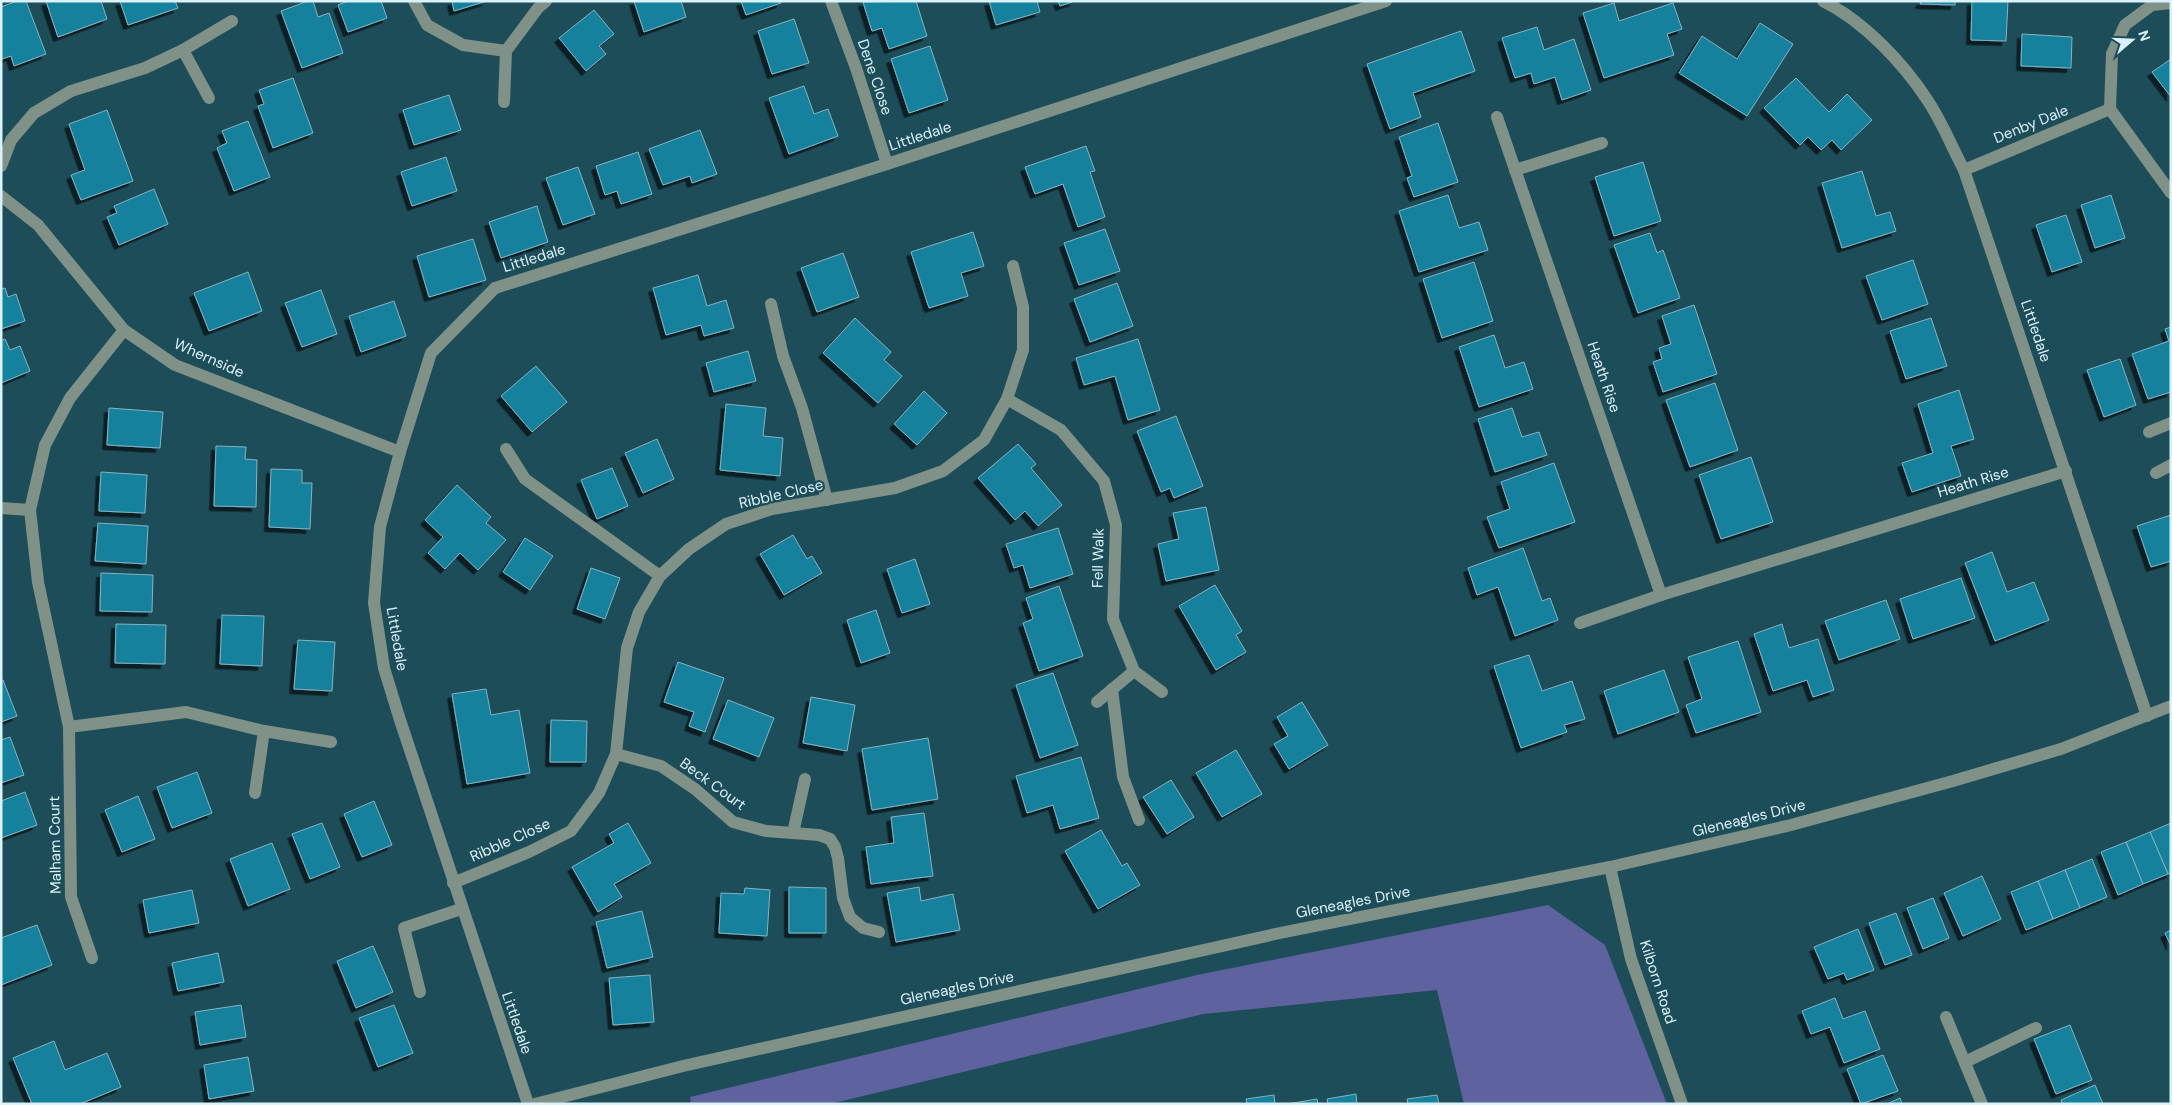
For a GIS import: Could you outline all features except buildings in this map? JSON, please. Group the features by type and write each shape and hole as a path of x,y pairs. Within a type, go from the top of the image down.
{"street":[{"path":"414,1 427,25 463,45 506,51"},
{"path":"504,102 506,51 538,8 546,1"},
{"name":"Dene Close","path":"830,1 856,68 887,164"},
{"name":"Littledale","path":"528,1104 461,909 384,668 374,603 380,527 400,452 431,353 495,288 887,164 1386,1"},
{"name":"Littledale","path":"1824,1 1836,7 1887,49 1929,102 1964,170 2147,716"},
{"path":"2171,4 2152,5 2125,25 2112,54 2110,109 2171,193"},
{"path":"1,166 11,140 34,113 71,91 145,68 183,50 232,21"},
{"path":"183,50 209,98"},
{"name":"Denby Dale","path":"1964,170 2110,109"},
{"name":"Heath Rise","path":"1497,117 1661,595"},
{"path":"1515,170 1602,144"},
{"name":"Whernside","path":"1,196 38,225 124,330 175,365 400,452"},
{"name":"Ribble Close","path":"453,883 529,852 571,831 600,794 616,754 627,648 639,612 660,576 689,549 726,524 772,509 895,488 943,471 984,440 1007,399 1023,350 1023,306 1013,266"},
{"path":"771,304 783,356 802,408 827,500"},
{"name":"Malham Court","path":"92,958 71,897 69,727 38,582 30,510 44,445 70,398 124,330"},
{"name":"Fell Walk","path":"1007,399 1061,430 1104,481 1116,525 1113,619 1134,671"},
{"path":"2149,432 2171,423"},
{"path":"506,450 525,479 660,576"},
{"path":"2156,472 2171,465"},
{"name":"Heath Rise","path":"1580,623 1661,595 2066,471"},
{"path":"1,508 30,510"},
{"path":"1097,702 1134,671 1162,692"},
{"path":"1112,689 1123,777 1139,820"},
{"name":"Gleneagles Drive","path":"534,1104 684,1066 1280,933 1610,867 1791,825 1953,781 2061,749 2171,706"},
{"path":"69,727 186,712 264,731 331,742"},
{"path":"255,793 264,731"},
{"name":"Beck Court","path":"616,754 661,766 695,789 733,822 766,831 819,836 830,839 836,847 843,898 850,916 863,928 879,932"},
{"path":"793,833 805,779"},
{"name":"Kilborn Road","path":"1610,867 1632,959 1682,1104"},
{"path":"420,992 404,928 461,909"},
{"path":"1946,1017 1982,1104"},
{"path":"1965,1062 2036,1028"}],"shaded area":[{"path":"1548,905 1605,945 1667,1104 1464,1104 1437,990 1203,1014 830,1104 691,1104 690,1097 1197,975"}]}
